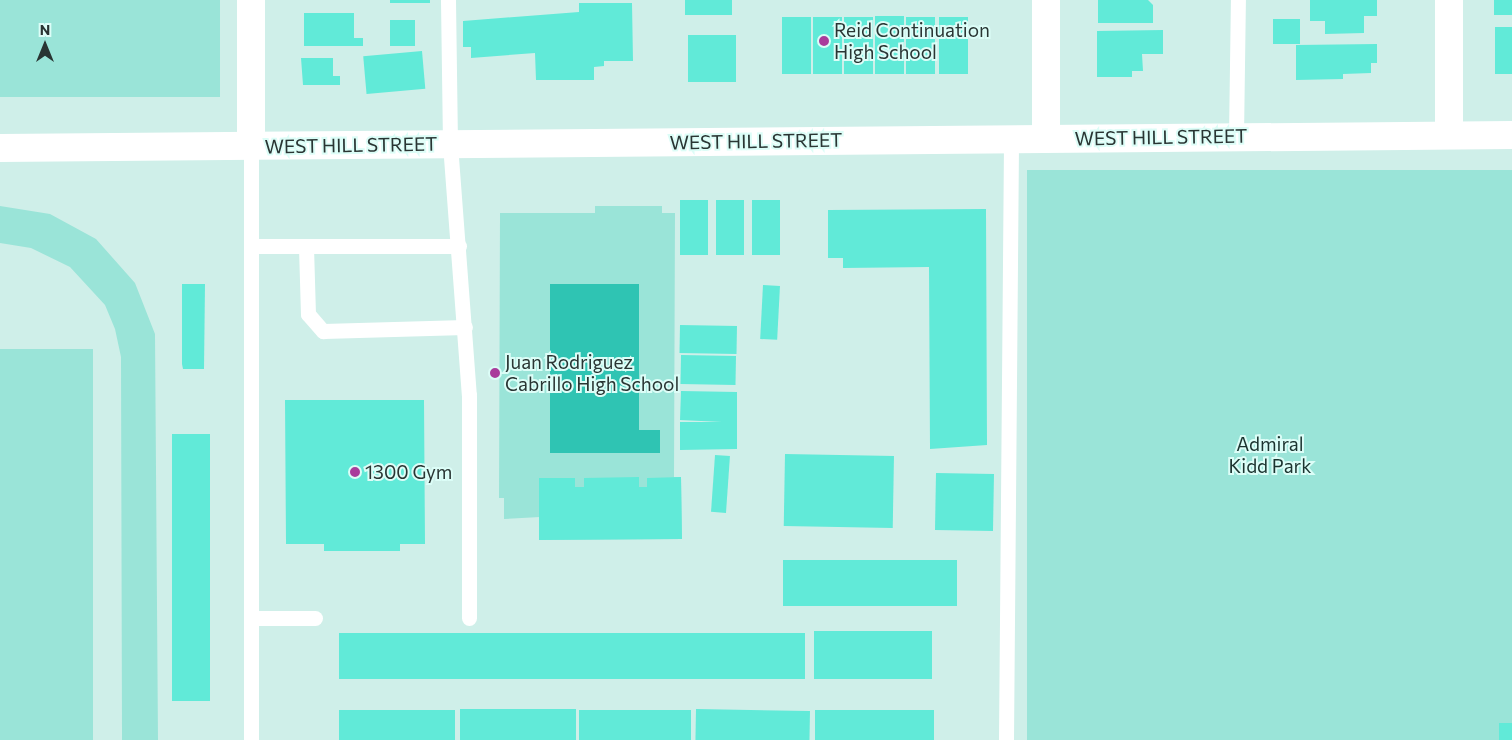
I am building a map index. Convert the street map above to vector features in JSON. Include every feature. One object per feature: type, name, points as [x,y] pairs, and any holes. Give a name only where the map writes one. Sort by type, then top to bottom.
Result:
[{"type":"street","points":[[251,0],[251,146]]},
{"type":"street","points":[[1046,0],[1046,138]]},
{"type":"street","points":[[1449,0],[1449,135]]},
{"type":"street","name":"WEST HILL STREET","points":[[0,148],[1512,134]]},
{"type":"lane","points":[[448,0],[450,144],[465,327],[469,618]]},
{"type":"lane","points":[[1236,137],[1238,0]]},
{"type":"lane","points":[[1006,740],[1011,139]]},
{"type":"lane","points":[[251,146],[251,740]]},
{"type":"lane","points":[[251,246],[459,246]]},
{"type":"lane","points":[[306,247],[308,314],[312,324],[323,331],[465,327]]},
{"type":"lane","points":[[251,618],[315,618]]},
{"type":"green space","points":[[0,0],[220,0],[220,97],[0,97]]},
{"type":"green space","name":"Admiral Kidd Park","points":[[1027,170],[1512,170],[1512,740],[1027,740]]},
{"type":"green space","points":[[0,206],[50,214],[96,239],[135,283],[155,334],[158,740],[122,740],[121,357],[115,329],[105,305],[70,267],[31,248],[0,243]]},
{"type":"green space","points":[[595,206],[662,206],[662,213],[675,213],[674,477],[681,477],[682,539],[539,540],[540,517],[504,519],[504,498],[499,498],[500,213],[595,213]]},
{"type":"green space","points":[[0,349],[93,349],[93,740],[0,740]]},
{"type":"shaded area","points":[[550,284],[639,284],[639,430],[660,430],[660,453],[550,453]]},
{"type":"building","points":[[390,0],[430,0],[430,3],[390,3]]},
{"type":"building","points":[[685,0],[732,0],[732,15],[685,15]]},
{"type":"building","points":[[1098,0],[1148,0],[1153,5],[1153,23],[1098,23]]},
{"type":"building","points":[[1310,0],[1377,0],[1377,16],[1364,16],[1364,33],[1325,34],[1325,21],[1310,21]]},
{"type":"building","points":[[1494,0],[1512,0],[1512,15],[1494,15]]},
{"type":"building","points":[[579,3],[632,3],[633,61],[604,61],[604,66],[594,67],[594,80],[536,80],[535,53],[471,58],[471,47],[463,47],[463,21],[579,12]]},
{"type":"building","points":[[304,13],[354,13],[354,38],[363,38],[363,46],[304,46]]},
{"type":"building","points":[[875,16],[904,16],[904,74],[875,74]]},
{"type":"building","points":[[782,17],[811,17],[811,74],[782,74]]},
{"type":"building","points":[[813,17],[842,17],[842,74],[813,74]]},
{"type":"building","points":[[844,17],[873,17],[873,74],[844,74]]},
{"type":"building","points":[[906,17],[935,17],[935,74],[906,74]]},
{"type":"building","points":[[939,17],[968,17],[968,74],[939,74]]},
{"type":"building","points":[[1273,19],[1300,19],[1300,44],[1273,44]]},
{"type":"building","points":[[390,20],[415,20],[415,46],[390,46]]},
{"type":"building","points":[[1495,27],[1512,27],[1512,74],[1495,74]]},
{"type":"building","points":[[1163,30],[1163,54],[1142,54],[1143,71],[1132,71],[1132,77],[1097,77],[1097,31]]},
{"type":"building","points":[[688,35],[736,35],[736,82],[688,82]]},
{"type":"building","points":[[1377,44],[1377,63],[1371,63],[1371,73],[1343,74],[1343,79],[1296,80],[1296,45]]},
{"type":"building","points":[[422,51],[425,89],[367,94],[363,56]]},
{"type":"building","points":[[301,58],[333,58],[333,76],[340,76],[340,85],[303,85]]},
{"type":"building","points":[[680,200],[708,200],[708,255],[680,255]]},
{"type":"building","points":[[716,200],[744,200],[744,255],[716,255]]},
{"type":"building","points":[[752,200],[780,200],[780,255],[752,255]]},
{"type":"building","points":[[986,209],[987,445],[930,449],[929,267],[843,268],[843,258],[828,258],[828,210]]},
{"type":"building","points":[[182,284],[205,284],[204,369],[183,369]]},
{"type":"building","points":[[763,285],[780,286],[777,340],[760,339]]},
{"type":"building","points":[[680,325],[737,326],[737,354],[680,353]]},
{"type":"building","points":[[681,355],[736,356],[735,385],[680,384]]},
{"type":"building","points":[[681,391],[737,392],[737,449],[680,450],[680,422],[722,422],[680,420]]},
{"type":"building","name":"1300 Gym","points":[[285,400],[424,400],[425,544],[400,544],[400,551],[324,551],[324,544],[286,544]]},
{"type":"building","points":[[172,434],[210,434],[210,701],[172,701]]},
{"type":"building","points":[[785,454],[894,456],[893,528],[784,526]]},
{"type":"building","points":[[715,455],[730,456],[726,513],[711,512]]},
{"type":"building","points":[[936,473],[994,474],[993,531],[935,530]]},
{"type":"building","points":[[639,477],[639,487],[647,487],[647,478],[681,477],[682,539],[539,540],[539,478],[575,478],[575,487],[584,487],[584,478]]},
{"type":"building","points":[[783,560],[957,560],[957,606],[783,606]]},
{"type":"building","points":[[814,631],[932,631],[932,679],[814,679]]},
{"type":"building","points":[[339,633],[805,633],[805,679],[339,679]]},
{"type":"building","points":[[460,709],[576,709],[576,740],[460,740]]},
{"type":"building","points":[[696,709],[810,711],[809,740],[695,740]]},
{"type":"building","points":[[339,710],[455,710],[455,740],[339,740]]},
{"type":"building","points":[[579,710],[691,710],[691,740],[579,740]]},
{"type":"building","points":[[815,710],[934,710],[934,740],[815,740]]},
{"type":"building","points":[[1499,723],[1512,723],[1512,740],[1499,740]]},
{"type":"place","name":"Reid Continuation High School","points":[[824,41]]},
{"type":"place","name":"Juan Rodriguez Cabrillo High School","points":[[495,373]]},
{"type":"place","name":"1300 Gym","points":[[355,472]]}]
